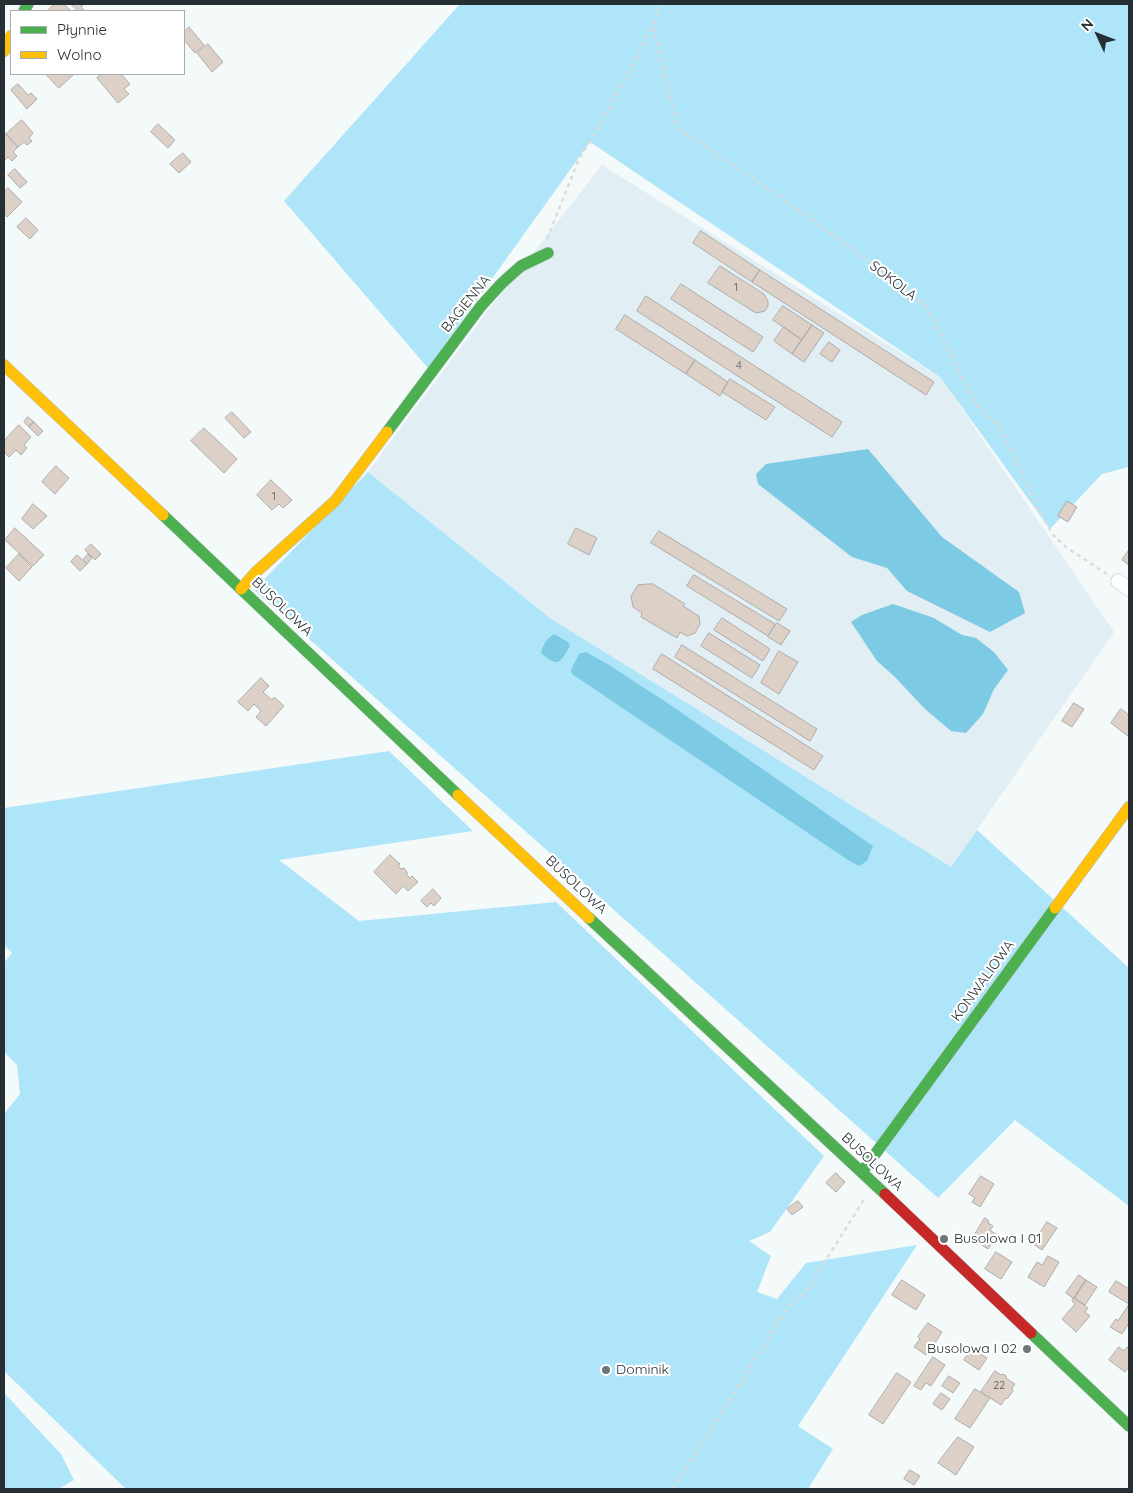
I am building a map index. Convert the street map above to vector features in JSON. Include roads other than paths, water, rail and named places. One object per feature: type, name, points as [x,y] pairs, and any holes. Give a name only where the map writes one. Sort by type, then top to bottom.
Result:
[{"type":"street","points":[[4,51],[10,38]]},
{"type":"street","name":"BAGIENNA","points":[[241,589],[256,572],[335,500],[481,306],[502,283],[521,266],[548,253]]},
{"type":"street","name":"BUSOLOWA","points":[[4,365],[385,727],[862,1172],[1129,1426]]},
{"type":"street","name":"KONWALIOWA","points":[[862,1172],[1129,807]]},
{"type":"place","name":"Busolowa I 01","points":[[944,1239]]},
{"type":"place","name":"Busolowa I 02","points":[[1027,1349]]},
{"type":"place","name":"Dominik","points":[[606,1370]]}]
